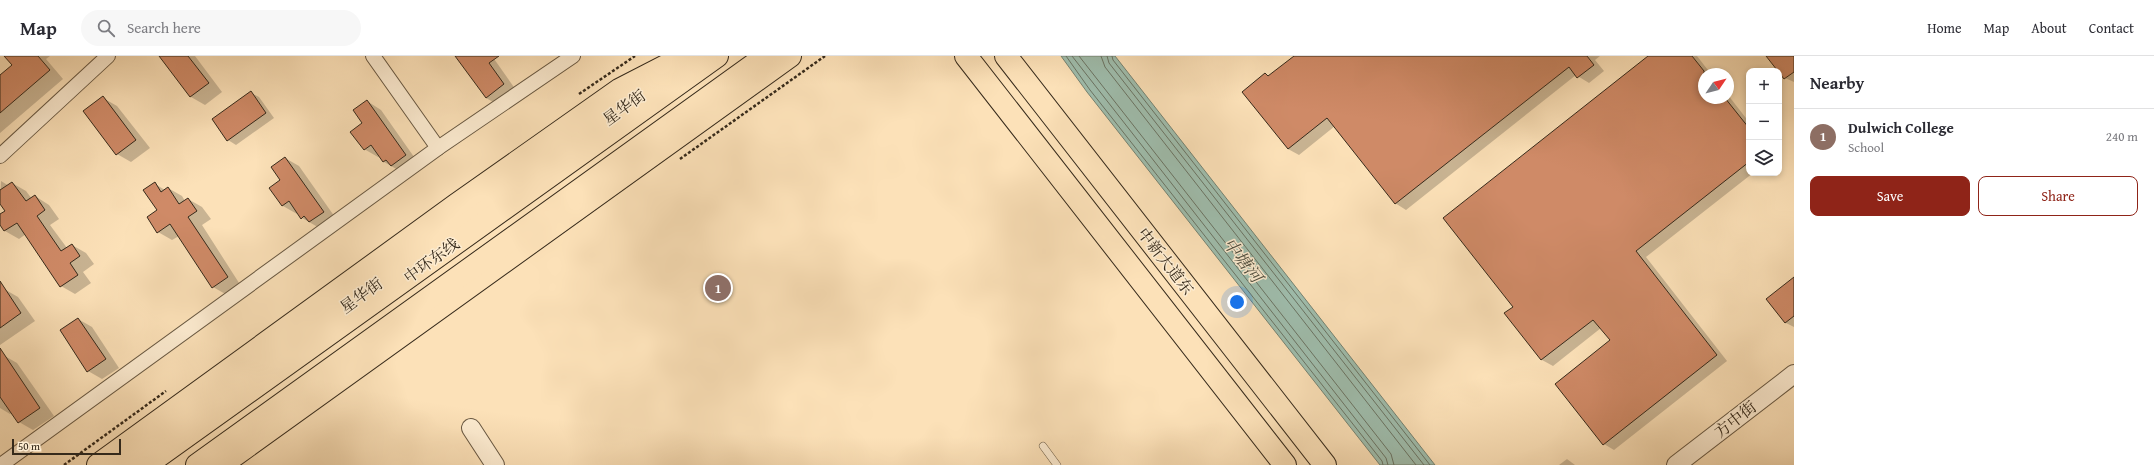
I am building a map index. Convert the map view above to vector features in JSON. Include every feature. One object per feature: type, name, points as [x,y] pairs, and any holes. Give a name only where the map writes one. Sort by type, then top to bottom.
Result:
[{"type":"main road","points":[[98,465],[456,205],[619,90],[685,56]]},
{"type":"main road","name":"星华街","points":[[123,465],[696,56]]},
{"type":"main road","name":"中环东线","points":[[146,465],[717,56]]},
{"type":"main road","name":"中环东线","points":[[197,465],[766,56]]},
{"type":"main road","points":[[221,465],[790,56]]},
{"type":"main road","name":"中新大道东","points":[[966,56],[1285,465]]},
{"type":"main road","name":"中新大道东","points":[[1006,56],[1325,465]]},
{"type":"street","points":[[0,156],[31,125],[108,56]]},
{"type":"street","points":[[373,56],[438,148]]},
{"type":"street","points":[[1,465],[438,148],[573,56]]},
{"type":"street","name":"方中街","points":[[1676,465],[1794,374]]},
{"type":"street","points":[[471,428],[495,465]]},
{"type":"lane","points":[[1043,446],[1057,465]]},
{"type":"water","name":"中塘河","points":[[1061,56],[1115,56],[1435,465],[1380,465],[1087,92]]},
{"type":"building","points":[[4,56],[38,56],[50,70],[0,113],[0,75],[12,65]]},
{"type":"building","points":[[159,56],[188,56],[209,83],[190,97]]},
{"type":"building","points":[[455,56],[499,56],[489,63],[504,84],[486,98]]},
{"type":"building","points":[[1294,56],[1587,56],[1594,65],[1577,78],[1569,67],[1395,204],[1327,118],[1288,149],[1242,92],[1265,73],[1268,76]]},
{"type":"building","points":[[1648,56],[1692,56],[1702,68],[1698,68],[1698,104],[1730,104],[1746,124],[1746,164],[1636,251],[1717,355],[1603,445],[1555,384],[1610,340],[1593,320],[1541,360],[1504,313],[1513,307],[1443,218]]},
{"type":"building","points":[[1766,56],[1794,56],[1794,72],[1784,79],[1782,76],[1782,68],[1775,68]]},
{"type":"building","points":[[251,91],[266,113],[227,141],[212,119]]},
{"type":"building","points":[[103,96],[136,140],[116,155],[83,111]]},
{"type":"building","points":[[367,100],[406,155],[391,166],[386,160],[383,162],[371,145],[364,150],[350,132],[362,123],[353,110]]},
{"type":"building","points":[[285,157],[324,212],[309,222],[304,216],[301,219],[289,201],[282,206],[269,188],[280,180],[271,167]]},
{"type":"building","points":[[12,182],[26,201],[35,195],[45,210],[37,216],[61,251],[72,244],[80,256],[70,263],[78,275],[60,287],[17,223],[4,231],[0,225],[0,214],[5,211],[0,204],[0,190]]},
{"type":"building","points":[[155,182],[161,192],[168,187],[179,204],[188,198],[197,211],[188,217],[228,277],[212,288],[170,224],[157,233],[147,217],[157,210],[143,190]]},
{"type":"building","points":[[1794,277],[1794,316],[1785,323],[1766,299]]},
{"type":"building","points":[[0,281],[21,313],[0,328]]},
{"type":"building","points":[[78,318],[106,359],[87,372],[60,330]]},
{"type":"building","points":[[0,348],[40,408],[18,423],[0,397]]},
{"type":"place","name":"Dulwich College","points":[[718,288]]}]
